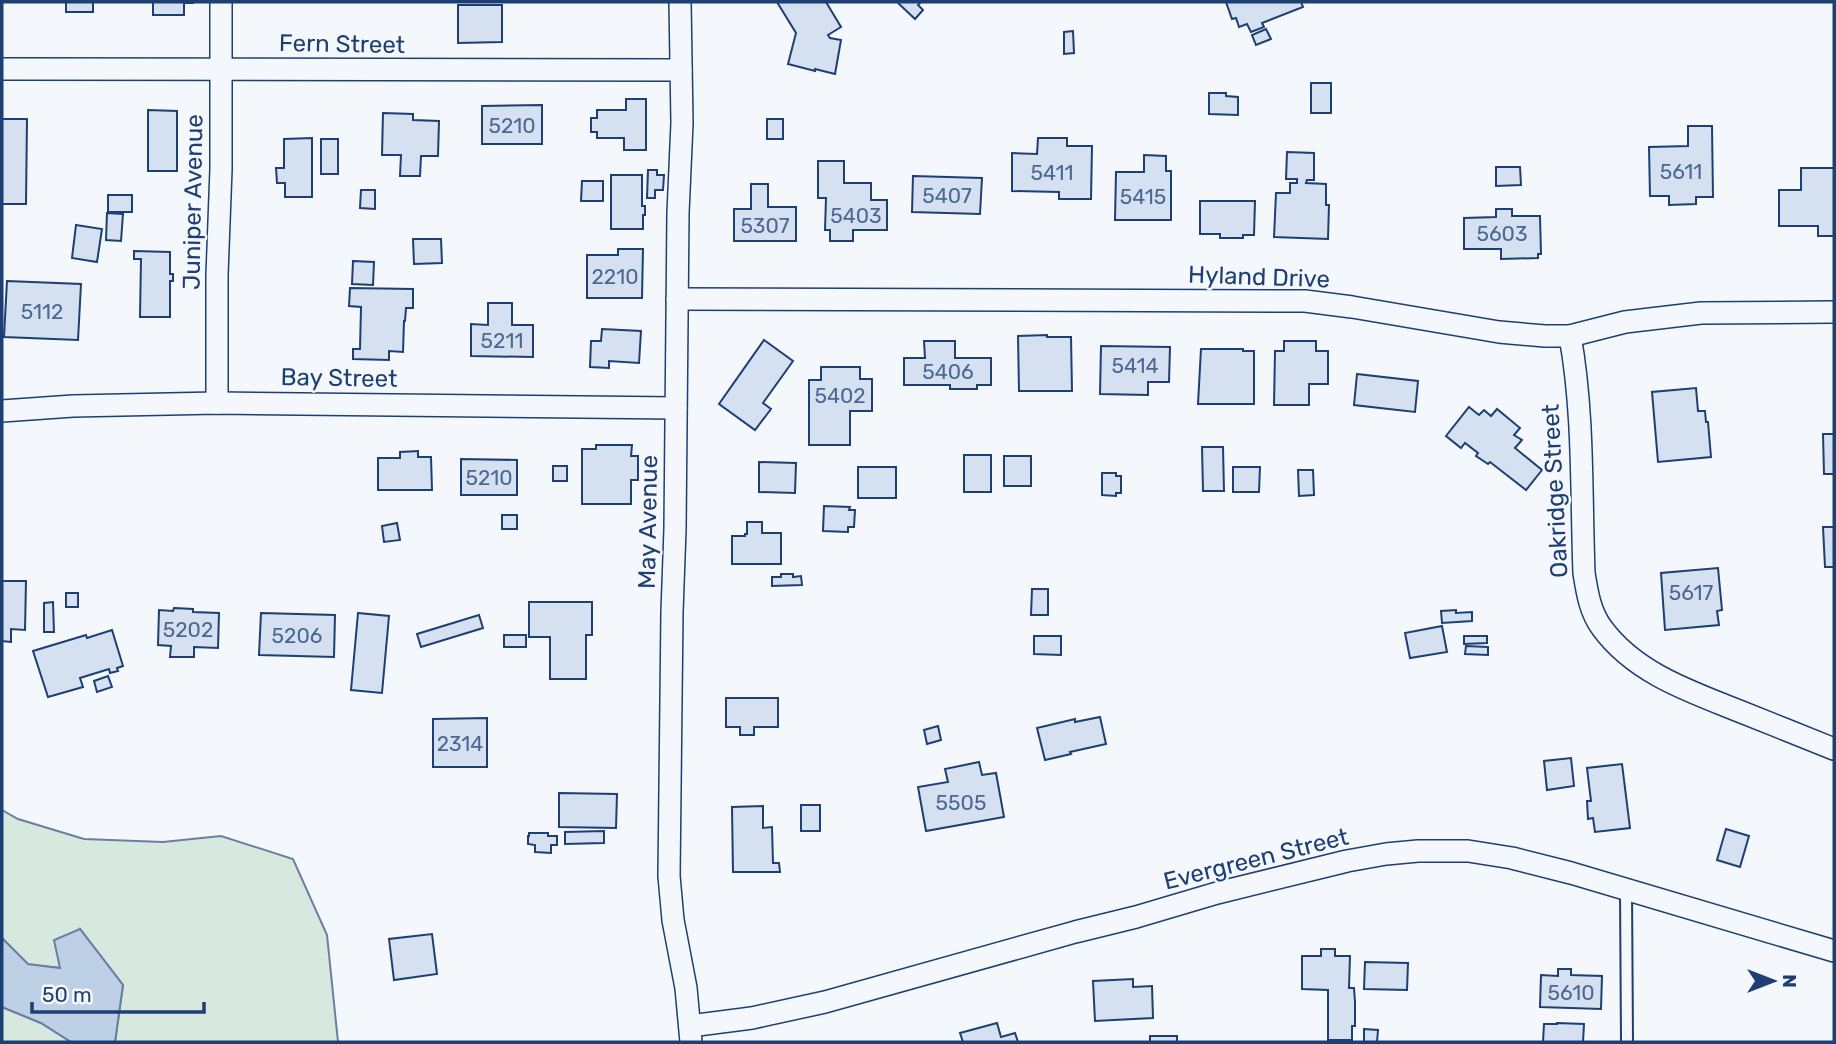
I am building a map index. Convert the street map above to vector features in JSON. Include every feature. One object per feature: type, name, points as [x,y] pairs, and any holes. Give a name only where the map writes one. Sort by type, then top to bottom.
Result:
[{"type":"street","name":"Juniper Avenue","points":[[217,403],[221,2]]},
{"type":"street","name":"May Avenue","points":[[680,2],[676,529],[672,612],[669,876],[673,920],[686,988],[691,1034]]},
{"type":"street","name":"Fern Street","points":[[2,69],[681,71]]},
{"type":"street","name":"Hyland Drive","points":[[677,299],[1305,301],[1499,332],[1545,336],[1570,336],[1625,322],[1701,313],[1834,312]]},
{"type":"street","name":"Oakridge Street","points":[[1570,336],[1580,426],[1584,573],[1587,595],[1601,627],[1620,650],[1643,667],[1679,687],[1834,749]]},
{"type":"street","name":"Bay Street","points":[[2,411],[74,406],[217,403],[676,408]]},
{"type":"street","name":"Evergreen Street","points":[[691,1034],[825,1002],[1217,893],[1347,861],[1419,851],[1468,851],[1512,858],[1834,951]]},
{"type":"lane","points":[[1626,889],[1627,1042]]},
{"type":"shaded area","points":[[2,810],[18,819],[84,839],[163,842],[221,836],[293,859],[327,935],[338,1042],[115,1042],[123,985],[80,929],[61,968],[28,965],[2,938]]},
{"type":"shaded area","points":[[2,1007],[41,1023],[71,1042],[2,1042]]},
{"type":"water","points":[[80,929],[123,985],[115,1042],[71,1042],[41,1023],[2,1007],[2,938],[28,964],[60,968],[54,940]]},
{"type":"building","points":[[66,2],[93,2],[93,12],[66,12]]},
{"type":"building","points":[[153,2],[193,3],[184,3],[184,15],[153,15]]},
{"type":"building","points":[[777,2],[826,2],[841,27],[828,35],[841,40],[835,74],[788,64],[796,33]]},
{"type":"building","points":[[897,2],[921,2],[918,5],[923,10],[915,19]]},
{"type":"building","points":[[1226,2],[1301,2],[1303,7],[1262,23],[1264,27],[1251,32],[1247,24],[1239,27],[1236,18],[1232,19]]},
{"type":"building","points":[[458,5],[502,5],[502,42],[458,43]]},
{"type":"building","points":[[1266,29],[1271,39],[1256,45],[1252,35]]},
{"type":"building","points":[[1073,31],[1074,53],[1064,54],[1064,32]]},
{"type":"building","points":[[1311,83],[1331,83],[1331,113],[1311,113]]},
{"type":"building","points":[[1209,93],[1226,93],[1226,96],[1238,97],[1238,115],[1209,114]]},
{"type":"building","points":[[626,99],[646,99],[646,150],[624,150],[624,138],[597,138],[597,132],[591,132],[591,118],[597,118],[597,110],[626,110]]},
{"type":"building","points":[[542,105],[542,144],[482,144],[482,106]]},
{"type":"building","points":[[148,110],[177,111],[177,171],[148,171]]},
{"type":"building","points":[[383,113],[413,114],[413,120],[439,121],[438,156],[421,156],[420,176],[400,176],[401,155],[382,155]]},
{"type":"building","points":[[2,119],[27,119],[26,204],[2,204]]},
{"type":"building","points":[[767,119],[783,119],[783,139],[767,139]]},
{"type":"building","points":[[1688,126],[1712,126],[1713,197],[1696,197],[1696,204],[1669,205],[1669,196],[1650,196],[1649,147],[1688,146]]},
{"type":"building","points":[[312,138],[312,197],[285,197],[285,183],[277,183],[276,168],[284,168],[284,139]]},
{"type":"building","points":[[1038,138],[1067,138],[1067,146],[1092,146],[1091,199],[1059,199],[1059,192],[1012,191],[1012,153],[1037,154]]},
{"type":"building","points":[[321,139],[338,139],[338,174],[321,174]]},
{"type":"building","points":[[1287,152],[1314,153],[1314,180],[1307,180],[1306,183],[1326,184],[1326,205],[1329,205],[1328,239],[1274,237],[1276,193],[1290,193],[1290,183],[1297,183],[1297,179],[1286,179]]},
{"type":"building","points":[[1144,155],[1166,156],[1166,171],[1171,171],[1171,220],[1115,220],[1116,172],[1144,172]]},
{"type":"building","points":[[818,161],[844,161],[844,183],[871,183],[871,200],[887,200],[887,230],[853,230],[853,241],[830,241],[830,230],[825,230],[826,198],[818,198]]},
{"type":"building","points":[[1496,167],[1520,167],[1521,185],[1496,186]]},
{"type":"building","points":[[1801,168],[1834,168],[1834,236],[1818,236],[1818,226],[1779,226],[1779,190],[1801,190]]},
{"type":"building","points":[[648,170],[657,170],[657,175],[664,175],[663,190],[655,190],[655,198],[647,198]]},
{"type":"building","points":[[611,175],[642,175],[642,206],[645,206],[643,229],[611,229]]},
{"type":"building","points":[[913,176],[982,178],[980,214],[912,212]]},
{"type":"building","points":[[582,181],[603,181],[603,201],[581,201]]},
{"type":"building","points":[[751,184],[768,184],[768,207],[796,207],[796,241],[734,241],[734,209],[751,209]]},
{"type":"building","points":[[361,190],[375,190],[375,209],[360,208]]},
{"type":"building","points":[[108,195],[132,195],[132,212],[108,212]]},
{"type":"building","points":[[1200,201],[1255,201],[1254,235],[1220,238],[1220,234],[1200,234]]},
{"type":"building","points":[[1496,209],[1512,209],[1512,216],[1540,216],[1541,254],[1538,254],[1538,258],[1501,259],[1501,249],[1464,249],[1464,218],[1496,217]]},
{"type":"building","points":[[107,213],[123,214],[121,241],[106,240]]},
{"type":"building","points":[[76,225],[102,229],[97,262],[72,258]]},
{"type":"building","points":[[413,239],[441,239],[442,263],[414,264]]},
{"type":"building","points":[[618,249],[643,249],[642,298],[587,298],[587,255],[618,255]]},
{"type":"building","points":[[134,251],[170,252],[170,274],[173,274],[173,281],[170,281],[170,317],[140,317],[141,259],[134,259]]},
{"type":"building","points":[[353,261],[374,262],[373,285],[352,284]]},
{"type":"building","points":[[7,281],[81,284],[78,340],[4,337]]},
{"type":"building","points":[[350,288],[413,289],[413,308],[406,308],[403,352],[389,351],[389,360],[353,359],[353,349],[360,349],[361,307],[349,306]]},
{"type":"building","points":[[488,303],[512,303],[512,325],[533,325],[533,357],[471,356],[471,324],[488,325]]},
{"type":"building","points":[[602,329],[641,331],[639,363],[609,361],[609,368],[590,367],[591,341],[601,341]]},
{"type":"building","points":[[1018,336],[1071,337],[1072,391],[1019,391]]},
{"type":"building","points":[[764,340],[793,361],[763,403],[771,409],[755,430],[719,404]]},
{"type":"building","points":[[924,341],[955,341],[955,358],[991,358],[991,385],[977,385],[977,389],[950,389],[950,385],[904,385],[904,358],[925,358]]},
{"type":"building","points":[[1284,341],[1316,341],[1316,351],[1328,351],[1328,384],[1309,384],[1309,405],[1274,405],[1275,351],[1284,351]]},
{"type":"building","points":[[1101,346],[1170,347],[1169,382],[1148,382],[1148,395],[1100,394]]},
{"type":"building","points":[[1201,349],[1254,351],[1254,404],[1198,404]]},
{"type":"building","points":[[821,367],[860,367],[860,379],[872,379],[872,411],[850,411],[850,445],[809,445],[809,380],[821,380]]},
{"type":"building","points":[[1357,374],[1418,381],[1415,412],[1354,405]]},
{"type":"building","points":[[1696,388],[1698,411],[1705,411],[1708,422],[1711,457],[1658,462],[1652,392]]},
{"type":"building","points":[[1469,407],[1479,415],[1484,410],[1491,416],[1497,409],[1520,428],[1514,435],[1522,440],[1515,448],[1542,470],[1526,490],[1490,462],[1488,464],[1476,456],[1478,453],[1465,443],[1461,448],[1446,436]]},
{"type":"building","points":[[1823,434],[1834,434],[1834,474],[1824,474]]},
{"type":"building","points":[[596,445],[632,445],[631,456],[638,456],[638,480],[631,480],[631,504],[582,504],[582,449],[596,449]]},
{"type":"building","points":[[1202,447],[1223,447],[1224,491],[1203,491]]},
{"type":"building","points":[[418,451],[418,457],[431,457],[432,490],[378,490],[378,458],[400,458],[400,452]]},
{"type":"building","points":[[964,455],[991,455],[991,492],[964,492]]},
{"type":"building","points":[[1004,456],[1031,456],[1031,486],[1004,486]]},
{"type":"building","points":[[461,459],[517,460],[517,495],[461,495]]},
{"type":"building","points":[[759,462],[796,463],[795,493],[759,492]]},
{"type":"building","points":[[553,466],[567,466],[567,481],[553,481]]},
{"type":"building","points":[[858,467],[896,467],[896,498],[858,498]]},
{"type":"building","points":[[1233,467],[1260,467],[1259,492],[1233,492]]},
{"type":"building","points":[[1298,470],[1313,470],[1314,495],[1299,496]]},
{"type":"building","points":[[1102,473],[1116,473],[1116,476],[1121,476],[1121,493],[1116,493],[1116,496],[1102,495]]},
{"type":"building","points":[[824,506],[850,507],[849,510],[855,510],[854,527],[848,527],[848,532],[823,531]]},
{"type":"building","points":[[502,515],[517,515],[517,529],[502,529]]},
{"type":"building","points":[[747,522],[762,522],[762,533],[781,533],[781,564],[732,564],[732,536],[745,536]]},
{"type":"building","points":[[397,523],[400,540],[384,542],[382,526]]},
{"type":"building","points":[[1823,527],[1834,527],[1834,567],[1825,567]]},
{"type":"building","points":[[1718,568],[1722,610],[1717,611],[1719,625],[1665,630],[1661,573]]},
{"type":"building","points":[[781,574],[801,576],[802,585],[772,586],[772,577],[781,577]]},
{"type":"building","points":[[2,581],[26,581],[25,630],[11,629],[11,642],[2,641]]},
{"type":"building","points":[[1032,589],[1048,589],[1048,615],[1031,615]]},
{"type":"building","points":[[66,593],[78,593],[78,607],[66,607]]},
{"type":"building","points":[[53,602],[54,632],[44,632],[44,603]]},
{"type":"building","points":[[529,602],[592,602],[592,635],[586,635],[586,679],[550,679],[550,637],[529,637]]},
{"type":"building","points":[[174,608],[219,613],[218,648],[194,647],[194,657],[170,657],[171,646],[158,645],[159,610],[173,611]]},
{"type":"building","points":[[1456,610],[1456,613],[1472,612],[1472,621],[1442,623],[1441,611]]},
{"type":"building","points":[[261,613],[335,615],[334,657],[259,655]]},
{"type":"building","points":[[358,613],[389,616],[382,693],[351,690]]},
{"type":"building","points":[[479,615],[483,628],[421,647],[417,634]]},
{"type":"building","points":[[1442,626],[1447,652],[1410,658],[1405,633]]},
{"type":"building","points":[[112,630],[123,666],[117,668],[118,671],[110,673],[109,669],[80,678],[83,687],[48,697],[33,651]]},
{"type":"building","points":[[504,635],[526,635],[526,647],[504,647]]},
{"type":"building","points":[[1034,636],[1061,636],[1061,655],[1034,654]]},
{"type":"building","points":[[1464,636],[1487,636],[1487,643],[1464,644]]},
{"type":"building","points":[[1466,646],[1488,647],[1488,655],[1465,654]]},
{"type":"building","points":[[108,676],[112,687],[97,692],[94,681]]},
{"type":"building","points":[[726,698],[778,698],[778,727],[754,727],[754,735],[740,735],[740,727],[726,727]]},
{"type":"building","points":[[1100,717],[1106,744],[1045,760],[1037,728],[1075,719],[1075,722]]},
{"type":"building","points":[[487,718],[487,767],[433,767],[433,719]]},
{"type":"building","points":[[938,726],[941,740],[927,744],[924,730]]},
{"type":"building","points":[[1571,758],[1574,786],[1547,790],[1544,761]]},
{"type":"building","points":[[979,762],[982,775],[996,773],[1004,817],[926,831],[918,787],[948,782],[945,769]]},
{"type":"building","points":[[1622,764],[1630,828],[1595,832],[1593,818],[1588,819],[1587,801],[1591,801],[1587,768]]},
{"type":"building","points":[[559,793],[617,794],[616,828],[559,827]]},
{"type":"building","points":[[801,805],[820,805],[820,831],[801,831]]},
{"type":"building","points":[[763,806],[763,828],[772,827],[773,863],[779,863],[780,872],[733,872],[732,807]]},
{"type":"building","points":[[1726,829],[1749,836],[1740,867],[1717,860]]},
{"type":"building","points":[[604,831],[604,843],[565,844],[565,832]]},
{"type":"building","points":[[529,833],[557,836],[557,845],[551,845],[551,853],[535,852],[535,845],[528,844]]},
{"type":"building","points":[[432,934],[437,974],[394,980],[389,939]]},
{"type":"building","points":[[1321,949],[1335,949],[1335,956],[1350,956],[1349,988],[1354,988],[1355,1002],[1352,1040],[1328,1040],[1328,990],[1302,989],[1302,956],[1321,956]]},
{"type":"building","points":[[1365,962],[1408,963],[1407,990],[1364,989]]},
{"type":"building","points":[[1558,969],[1571,969],[1571,975],[1602,976],[1601,1009],[1540,1007],[1541,975],[1558,976]]},
{"type":"building","points":[[1133,979],[1133,987],[1152,986],[1153,1018],[1095,1021],[1093,981]]},
{"type":"building","points":[[997,1023],[1001,1037],[1015,1033],[1018,1042],[963,1042],[960,1033]]},
{"type":"building","points":[[1544,1024],[1584,1024],[1583,1042],[1543,1042]]},
{"type":"building","points":[[1364,1029],[1378,1030],[1377,1042],[1364,1042]]},
{"type":"building","points":[[1150,1036],[1177,1036],[1177,1042],[1150,1042]]}]
